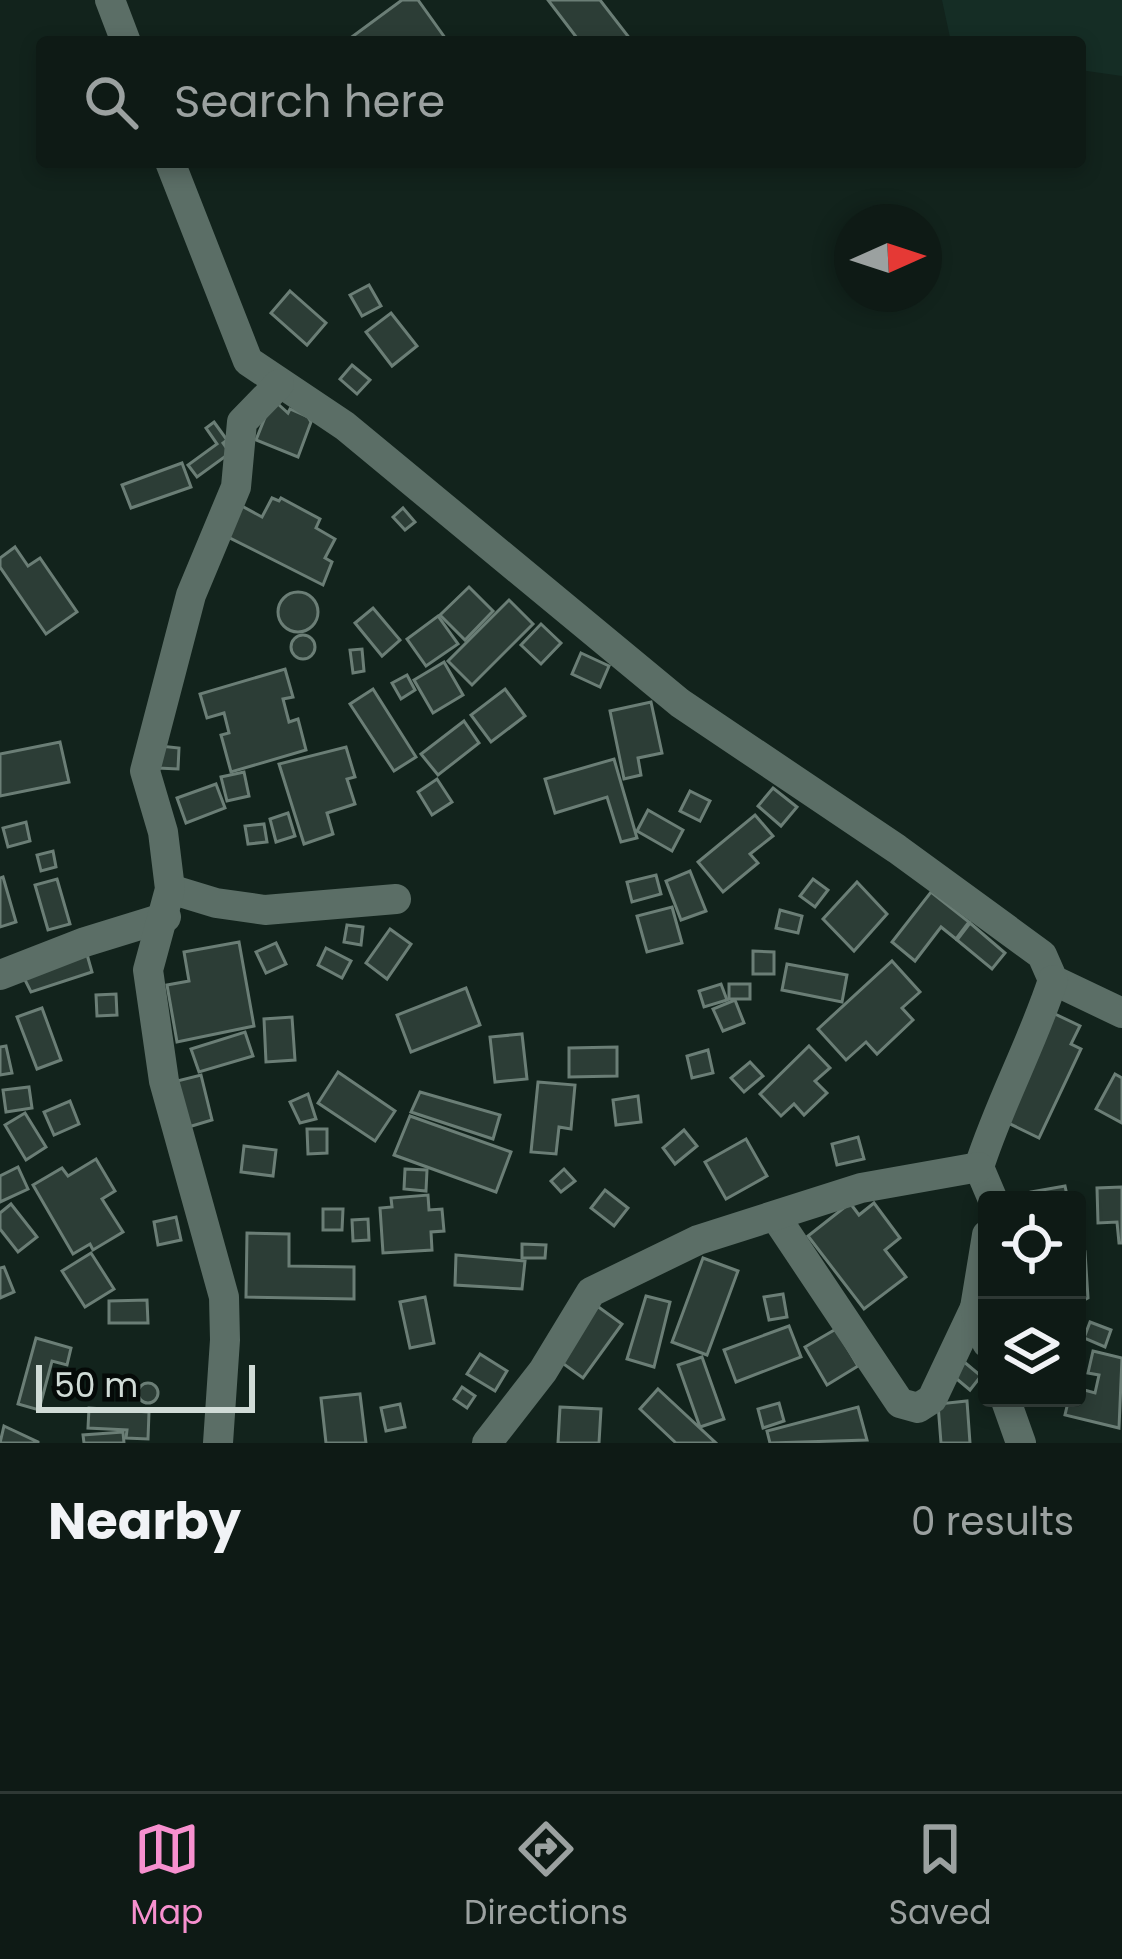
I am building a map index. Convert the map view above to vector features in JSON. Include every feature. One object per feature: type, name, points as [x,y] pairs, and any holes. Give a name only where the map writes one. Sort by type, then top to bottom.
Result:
[{"type":"street","points":[[110,0],[124,36]]},
{"type":"street","points":[[172,168],[248,362],[345,426],[680,703],[897,849],[1042,955],[1053,980],[1122,1013]]},
{"type":"street","points":[[218,1443],[224,1297],[164,1081],[148,970],[168,903],[163,832],[145,771],[191,595],[236,487],[242,422],[280,383]]},
{"type":"street","points":[[0,974],[168,903],[265,910],[396,899]]},
{"type":"street","points":[[989,1191],[979,1167],[995,1116],[1033,1040],[1053,980]]},
{"type":"street","points":[[488,1443],[542,1371],[590,1292],[698,1240],[861,1188],[979,1167]]},
{"type":"street","points":[[775,1216],[900,1403],[918,1408],[932,1399],[975,1308],[978,1290]]},
{"type":"street","points":[[975,1308],[978,1317]]},
{"type":"street","points":[[1008,1407],[1021,1443]]},
{"type":"shaded area","points":[[942,0],[1122,0],[1122,76],[1086,71],[1086,36],[950,36]]},
{"type":"building","points":[[402,0],[418,0],[444,36],[353,36]]},
{"type":"building","points":[[548,0],[600,0],[628,36],[575,36]]},
{"type":"building","points":[[369,285],[381,306],[362,316],[350,295]]},
{"type":"building","points":[[290,291],[326,323],[307,345],[271,313]]},
{"type":"building","points":[[391,313],[417,346],[392,366],[366,332]]},
{"type":"building","points":[[352,365],[370,380],[357,394],[340,379]]},
{"type":"building","points":[[278,404],[311,422],[298,457],[256,440],[270,405]]},
{"type":"building","points":[[214,422],[230,453],[197,477],[188,465],[217,444],[206,428]]},
{"type":"building","points":[[182,463],[191,487],[131,508],[122,485]]},
{"type":"building","points":[[272,498],[281,498],[320,519],[316,528],[335,539],[325,558],[332,562],[323,585],[224,535],[240,505],[262,517]]},
{"type":"building","points":[[403,508],[415,522],[405,530],[393,517]]},
{"type":"building","points":[[15,547],[28,566],[40,558],[77,612],[46,634],[0,567],[0,558]]},
{"type":"building","points":[[469,587],[493,611],[465,640],[440,615]]},
{"type":"building","points":[[298,592],[312,598],[318,612],[312,626],[298,632],[284,626],[278,612],[284,598]]},
{"type":"building","points":[[509,600],[533,624],[472,685],[448,661]]},
{"type":"building","points":[[373,608],[400,640],[382,656],[355,623]]},
{"type":"building","points":[[438,616],[458,644],[426,666],[407,639]]},
{"type":"building","points":[[541,624],[561,643],[541,664],[521,645]]},
{"type":"building","points":[[303,635],[315,647],[303,659],[291,647]]},
{"type":"building","points":[[362,649],[364,671],[353,673],[350,650]]},
{"type":"building","points":[[581,653],[609,666],[600,687],[572,674]]},
{"type":"building","points":[[444,662],[463,695],[433,713],[414,680]]},
{"type":"building","points":[[285,669],[293,697],[283,699],[289,722],[298,719],[306,750],[231,772],[221,735],[229,733],[224,713],[207,718],[200,694]]},
{"type":"building","points":[[407,675],[415,690],[401,699],[392,683]]},
{"type":"building","points":[[373,689],[416,757],[394,771],[350,704]]},
{"type":"building","points":[[505,689],[525,716],[491,742],[471,715]]},
{"type":"building","points":[[651,702],[662,753],[638,758],[641,775],[624,779],[610,711]]},
{"type":"building","points":[[464,721],[479,743],[438,775],[421,754]]},
{"type":"building","points":[[60,742],[69,782],[0,796],[0,754]]},
{"type":"building","points":[[160,746],[179,748],[178,769],[158,768]]},
{"type":"building","points":[[346,747],[355,777],[347,779],[355,804],[327,813],[333,834],[304,844],[279,764]]},
{"type":"building","points":[[614,759],[637,838],[621,842],[607,797],[555,813],[545,779]]},
{"type":"building","points":[[244,772],[249,796],[227,801],[221,777]]},
{"type":"building","points":[[437,779],[452,802],[432,815],[418,792]]},
{"type":"building","points":[[216,784],[225,808],[186,823],[177,798]]},
{"type":"building","points":[[773,788],[797,807],[781,826],[758,806]]},
{"type":"building","points":[[690,791],[710,801],[700,821],[680,811]]},
{"type":"building","points":[[648,810],[683,830],[672,851],[637,831]]},
{"type":"building","points":[[288,813],[295,836],[276,842],[270,819]]},
{"type":"building","points":[[755,815],[773,836],[750,854],[758,863],[723,892],[698,862]]},
{"type":"building","points":[[26,822],[30,841],[8,847],[3,828]]},
{"type":"building","points":[[264,824],[267,842],[248,844],[245,826]]},
{"type":"building","points":[[53,851],[56,867],[41,871],[37,855]]},
{"type":"building","points":[[690,871],[706,911],[681,920],[666,881]]},
{"type":"building","points":[[656,875],[661,894],[632,902],[627,882]]},
{"type":"building","points":[[0,878],[16,922],[0,927]]},
{"type":"building","points":[[57,879],[70,924],[48,930],[35,885]]},
{"type":"building","points":[[813,879],[828,890],[815,907],[800,896]]},
{"type":"building","points":[[857,882],[887,914],[854,951],[823,919]]},
{"type":"building","points":[[931,892],[969,922],[956,939],[941,927],[915,961],[892,942]]},
{"type":"building","points":[[672,907],[682,943],[647,952],[637,916]]},
{"type":"building","points":[[780,910],[802,916],[798,933],[776,928]]},
{"type":"building","points":[[970,923],[1005,953],[992,969],[957,940]]},
{"type":"building","points":[[347,925],[363,927],[361,945],[344,942]]},
{"type":"building","points":[[390,929],[411,944],[387,979],[366,963]]},
{"type":"building","points":[[239,942],[254,1026],[177,1042],[167,985],[189,981],[184,952]]},
{"type":"building","points":[[276,943],[286,964],[266,973],[256,952]]},
{"type":"building","points":[[326,948],[351,961],[342,978],[318,965]]},
{"type":"building","points":[[86,951],[92,972],[31,992],[21,972]]},
{"type":"building","points":[[753,951],[774,952],[774,974],[753,974]]},
{"type":"building","points":[[892,961],[920,992],[902,1008],[913,1020],[877,1054],[866,1042],[846,1060],[818,1029]]},
{"type":"building","points":[[787,964],[847,975],[842,1002],[782,990]]},
{"type":"building","points":[[721,984],[727,1000],[704,1007],[699,991]]},
{"type":"building","points":[[729,984],[750,984],[750,999],[729,999]]},
{"type":"building","points":[[466,988],[480,1025],[411,1052],[397,1015]]},
{"type":"building","points":[[116,994],[117,1015],[97,1016],[96,995]]},
{"type":"building","points":[[735,1000],[744,1023],[723,1031],[713,1009]]},
{"type":"building","points":[[42,1008],[61,1060],[37,1069],[17,1017]]},
{"type":"building","points":[[1053,1013],[1080,1026],[1071,1044],[1081,1049],[1039,1138],[1002,1120]]},
{"type":"building","points":[[292,1017],[295,1060],[266,1062],[264,1019]]},
{"type":"building","points":[[245,1032],[253,1056],[199,1072],[191,1049]]},
{"type":"building","points":[[522,1034],[527,1079],[495,1082],[490,1037]]},
{"type":"building","points":[[6,1046],[12,1073],[0,1075],[0,1047]]},
{"type":"building","points":[[809,1046],[830,1068],[815,1081],[827,1093],[804,1115],[794,1104],[781,1116],[760,1094]]},
{"type":"building","points":[[617,1047],[617,1076],[569,1077],[569,1048]]},
{"type":"building","points":[[708,1050],[713,1073],[692,1078],[687,1056]]},
{"type":"building","points":[[750,1062],[763,1076],[744,1092],[731,1078]]},
{"type":"building","points":[[338,1072],[395,1111],[375,1141],[318,1103]]},
{"type":"building","points":[[1115,1074],[1122,1078],[1122,1123],[1096,1109]]},
{"type":"building","points":[[201,1075],[212,1120],[185,1128],[173,1082]]},
{"type":"building","points":[[538,1082],[575,1085],[571,1129],[559,1127],[556,1154],[531,1152]]},
{"type":"building","points":[[29,1087],[32,1108],[6,1112],[3,1090]]},
{"type":"building","points":[[420,1092],[500,1115],[493,1139],[411,1112]]},
{"type":"building","points":[[308,1094],[316,1119],[300,1123],[290,1102]]},
{"type":"building","points":[[638,1096],[641,1122],[616,1125],[613,1100]]},
{"type":"building","points":[[70,1101],[79,1124],[54,1135],[44,1112]]},
{"type":"building","points":[[25,1113],[46,1147],[26,1160],[5,1125]]},
{"type":"building","points":[[410,1116],[511,1152],[496,1192],[394,1155]]},
{"type":"building","points":[[307,1129],[327,1129],[327,1153],[308,1154]]},
{"type":"building","points":[[684,1130],[697,1146],[675,1164],[663,1148]]},
{"type":"building","points":[[858,1137],[864,1159],[837,1165],[832,1144]]},
{"type":"building","points":[[746,1139],[767,1176],[726,1199],[705,1162]]},
{"type":"building","points":[[244,1146],[276,1150],[273,1176],[241,1172]]},
{"type":"building","points":[[96,1159],[115,1191],[102,1199],[123,1232],[93,1250],[90,1244],[73,1254],[33,1185],[62,1168],[68,1176]]},
{"type":"building","points":[[18,1167],[28,1189],[0,1202],[0,1176]]},
{"type":"building","points":[[405,1169],[427,1170],[426,1191],[404,1189]]},
{"type":"building","points":[[564,1169],[575,1181],[561,1192],[551,1181]]},
{"type":"building","points":[[1122,1187],[1119,1243],[1117,1222],[1098,1223],[1097,1188]]},
{"type":"building","points":[[605,1190],[628,1208],[614,1226],[591,1208]]},
{"type":"building","points":[[428,1195],[429,1210],[442,1209],[444,1231],[431,1232],[432,1250],[383,1253],[380,1208],[392,1207],[391,1198]]},
{"type":"building","points":[[850,1203],[859,1215],[874,1203],[900,1238],[885,1250],[906,1277],[864,1309],[808,1236]]},
{"type":"building","points":[[11,1204],[37,1237],[18,1252],[0,1229],[0,1213]]},
{"type":"building","points":[[323,1209],[343,1209],[342,1230],[323,1230]]},
{"type":"building","points":[[176,1217],[181,1240],[158,1245],[154,1222]]},
{"type":"building","points":[[368,1219],[369,1240],[353,1241],[352,1220]]},
{"type":"building","points":[[247,1233],[289,1234],[289,1266],[354,1267],[354,1299],[246,1297]]},
{"type":"building","points":[[522,1244],[546,1245],[545,1258],[522,1258]]},
{"type":"building","points":[[91,1253],[114,1289],[85,1307],[62,1271]]},
{"type":"building","points":[[456,1255],[525,1261],[522,1289],[455,1285]]},
{"type":"building","points":[[703,1258],[738,1271],[707,1355],[672,1342]]},
{"type":"building","points":[[4,1267],[14,1292],[0,1298],[0,1268]]},
{"type":"building","points":[[783,1294],[787,1317],[769,1320],[764,1297]]},
{"type":"building","points":[[646,1296],[670,1302],[654,1367],[627,1359]]},
{"type":"building","points":[[425,1297],[434,1343],[410,1348],[400,1302]]},
{"type":"building","points":[[147,1300],[148,1323],[109,1323],[109,1301]]},
{"type":"building","points":[[593,1303],[622,1324],[583,1378],[554,1357]]},
{"type":"building","points":[[1090,1322],[1111,1330],[1105,1347],[1086,1339]]},
{"type":"building","points":[[789,1326],[801,1357],[736,1382],[724,1350]]},
{"type":"building","points":[[836,1329],[858,1366],[827,1385],[805,1347]]},
{"type":"building","points":[[36,1338],[71,1348],[67,1365],[52,1361],[39,1410],[18,1404]]},
{"type":"building","points":[[1093,1351],[1122,1358],[1119,1428],[1065,1415],[1067,1407],[1086,1407],[1086,1390],[1095,1393],[1099,1375],[1088,1373]]},
{"type":"building","points":[[480,1354],[507,1371],[495,1391],[467,1374]]},
{"type":"building","points":[[702,1357],[724,1419],[700,1427],[678,1365]]},
{"type":"building","points":[[963,1361],[978,1374],[978,1380],[970,1390],[952,1375]]},
{"type":"building","points":[[148,1383],[158,1393],[148,1403],[138,1393]]},
{"type":"building","points":[[462,1387],[475,1396],[467,1408],[454,1399]]},
{"type":"building","points":[[658,1389],[716,1443],[676,1443],[640,1409]]},
{"type":"building","points":[[360,1394],[366,1443],[326,1443],[321,1398]]},
{"type":"building","points":[[967,1401],[970,1443],[941,1443],[938,1404]]},
{"type":"building","points":[[779,1403],[784,1421],[763,1428],[758,1409]]},
{"type":"building","points":[[400,1404],[405,1427],[386,1431],[381,1408]]},
{"type":"building","points":[[560,1407],[601,1409],[599,1443],[558,1443]]},
{"type":"building","points":[[858,1407],[867,1440],[770,1443],[767,1431]]},
{"type":"building","points":[[89,1408],[149,1412],[148,1439],[126,1438],[127,1430],[88,1428]]},
{"type":"building","points":[[4,1426],[38,1442],[38,1443],[0,1443]]},
{"type":"building","points":[[123,1432],[124,1443],[84,1443],[83,1435]]}]
